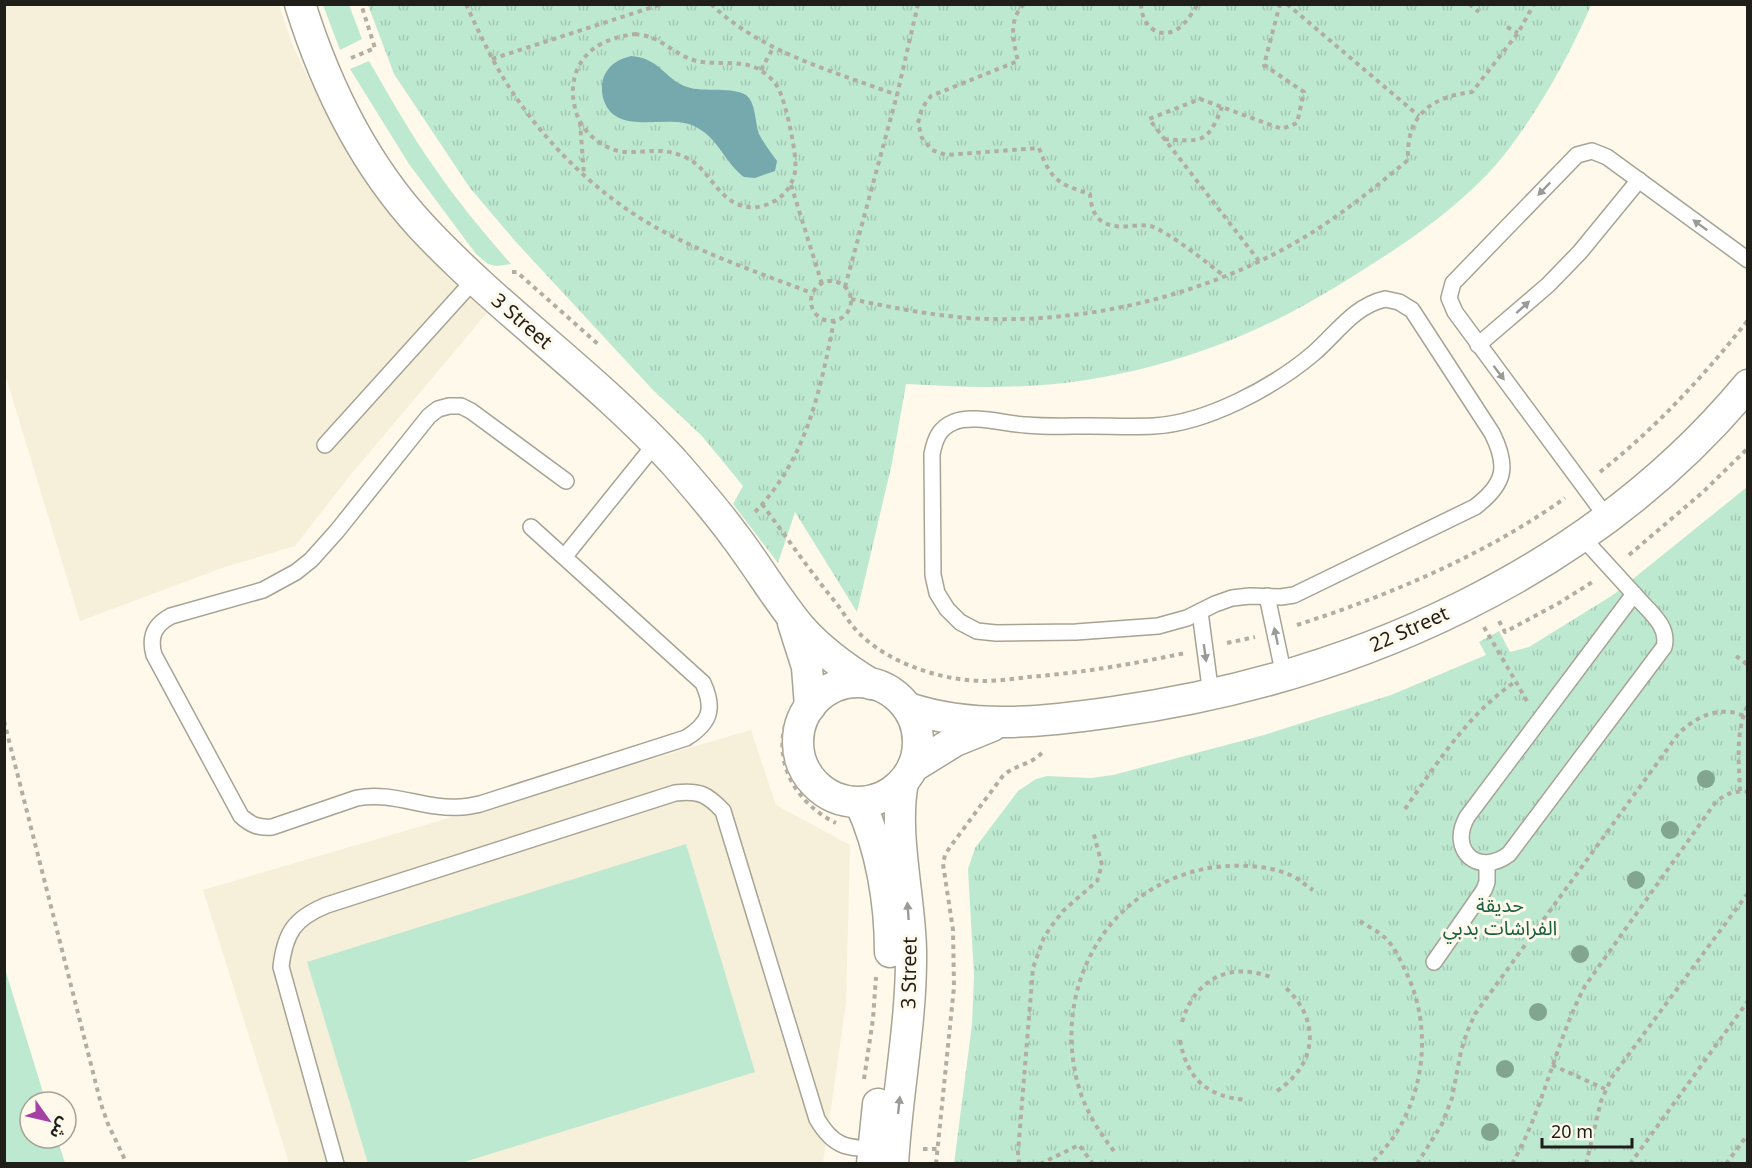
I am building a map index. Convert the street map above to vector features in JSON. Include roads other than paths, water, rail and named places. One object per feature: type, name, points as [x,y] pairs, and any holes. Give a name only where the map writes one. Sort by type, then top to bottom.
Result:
[{"type":"street","name":"3 Street","points":[[300,4],[323,69],[352,128],[373,163],[420,225],[475,279],[603,391],[656,443],[734,534],[786,609],[802,628],[826,652],[871,684]]},
{"type":"street","name":"22 Street","points":[[908,708],[953,720],[1000,723],[1127,710],[1211,695],[1284,676],[1357,651],[1428,622],[1504,585],[1582,537],[1608,519],[1697,441],[1748,385]]},
{"type":"street","name":"3 Street","points":[[786,609],[796,629],[805,657],[810,686],[798,714]]},
{"type":"street","points":[[854,682],[871,684],[885,688],[908,708],[916,727],[918,747],[908,774],[891,793],[876,800],[860,802],[841,800],[824,792],[810,779],[801,762],[798,743],[801,724],[798,714],[822,695],[837,686],[854,682]]},
{"type":"street","name":"22 Street","points":[[908,774],[955,741],[1000,723]]},
{"type":"street","name":"3 Street","points":[[883,1157],[910,1001],[911,950],[899,813],[908,774]]},
{"type":"street","name":"3 Street","points":[[860,802],[870,826],[878,856],[885,888],[890,939],[883,1157]]},
{"type":"lane","points":[[1608,519],[1478,345],[1451,305],[1449,298],[1453,283],[1577,155],[1592,151],[1600,153],[1639,180],[1748,260]]},
{"type":"lane","points":[[1478,345],[1548,285],[1580,252],[1639,180]]},
{"type":"lane","points":[[326,445],[475,279]]},
{"type":"lane","points":[[1385,299],[1399,302],[1412,310],[1492,433],[1502,452],[1501,474],[1492,494],[1475,507],[1294,595],[1268,596],[1232,598],[1165,625],[1076,632],[996,633],[977,631],[960,622],[946,609],[937,593],[933,575],[932,454],[935,439],[943,427],[956,421],[994,421],[1026,425],[1155,426],[1200,418],[1243,399],[1299,364],[1316,351],[1357,310],[1370,302],[1385,299]]},
{"type":"lane","points":[[531,527],[703,683],[710,698],[709,715],[700,729],[686,738],[480,804],[445,807],[383,795],[370,796],[357,798],[272,827],[249,824],[241,816],[154,655],[151,644],[153,632],[160,622],[171,616],[263,590],[296,572],[311,560],[337,531],[421,425],[438,409],[461,406],[471,411],[566,481]]},
{"type":"lane","points":[[565,556],[656,443]]},
{"type":"lane","points":[[1582,537],[1634,594],[1661,625],[1665,632],[1664,648],[1509,854],[1499,862],[1487,864],[1474,861],[1465,852],[1460,841],[1461,828],[1634,594]]},
{"type":"lane","points":[[1268,596],[1284,676]]},
{"type":"lane","points":[[1200,612],[1211,695]]},
{"type":"lane","points":[[336,1164],[281,967],[284,946],[292,927],[308,913],[327,904],[675,793],[693,791],[710,798],[723,811],[817,1119],[830,1137],[838,1143],[848,1148],[883,1157]]},
{"type":"lane","points":[[1434,963],[1484,890],[1487,882],[1487,864]]},
{"type":"water","points":[[631,56],[650,61],[675,81],[691,88],[745,94],[753,106],[759,134],[777,161],[775,171],[755,178],[744,177],[711,138],[696,127],[685,123],[632,122],[620,119],[611,112],[603,98],[604,77],[613,64]]},
{"type":"park label","name":"حديقة الفراشات بدبي","points":[[1500,916]]}]
